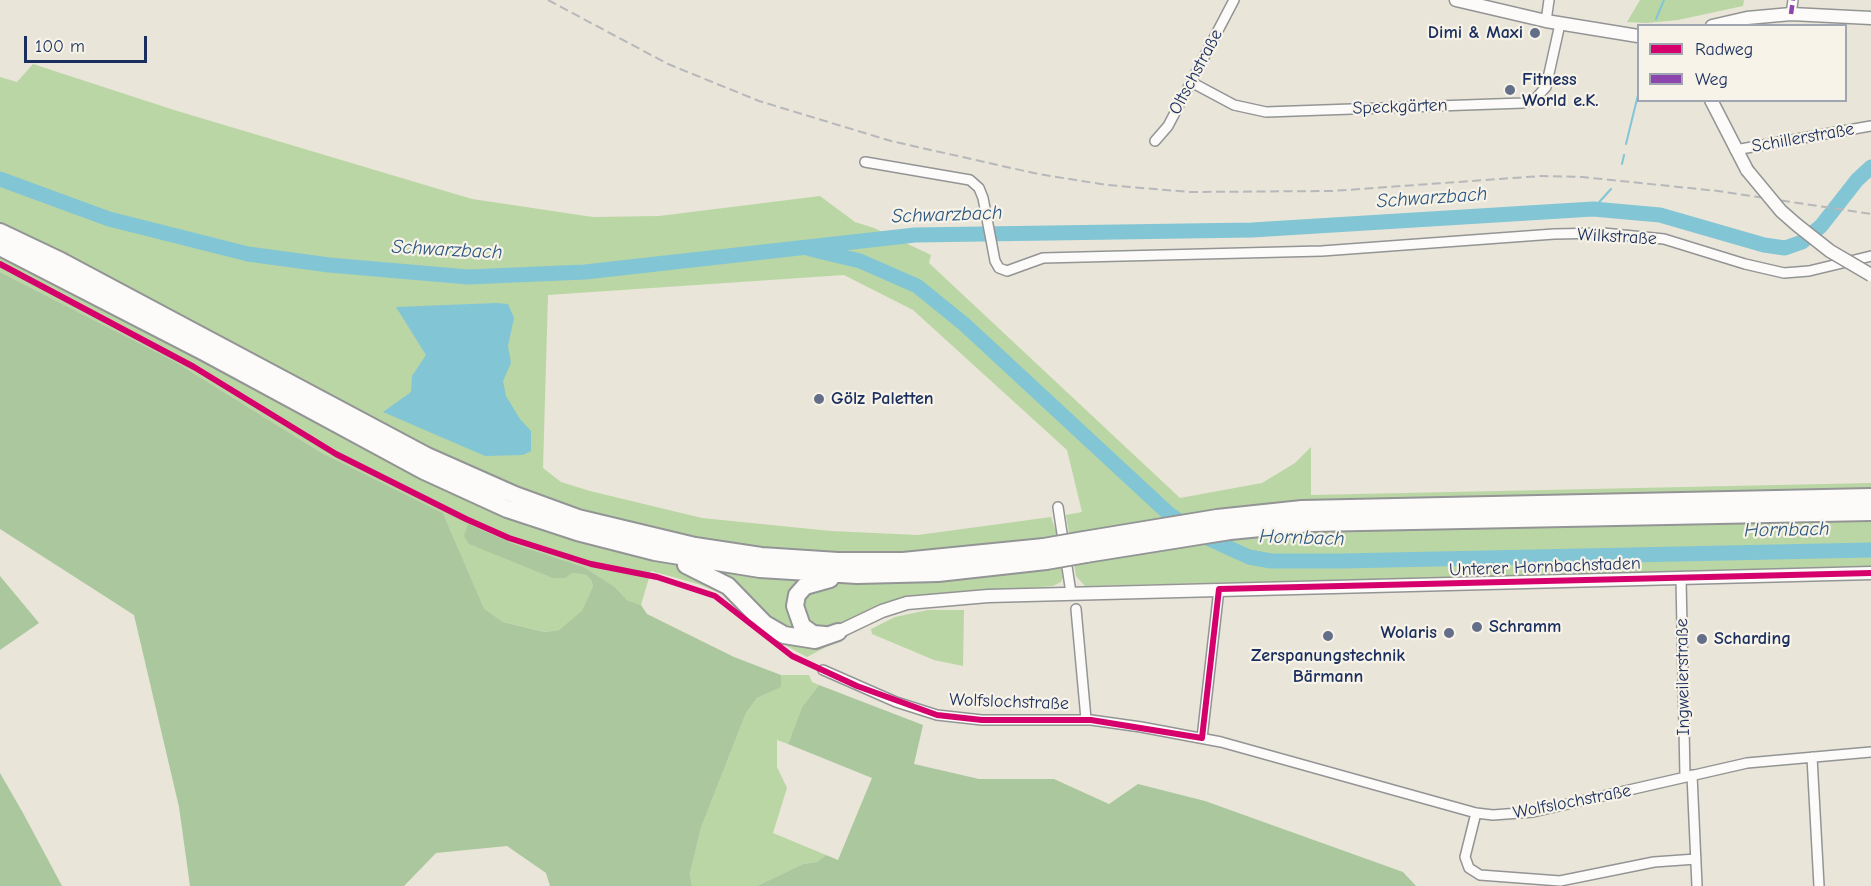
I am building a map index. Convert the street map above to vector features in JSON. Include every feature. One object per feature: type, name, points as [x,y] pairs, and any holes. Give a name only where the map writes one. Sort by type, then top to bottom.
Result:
[{"type":"highway","points":[[0,232],[61,261],[427,456],[515,495],[578,518],[695,546],[761,556],[838,561],[1045,554]]},
{"type":"highway","points":[[0,247],[452,484],[507,509],[655,552],[760,570],[857,575],[938,573],[1085,547],[1154,542],[1311,523],[1871,512]]},
{"type":"highway","points":[[1085,547],[1139,531],[1217,518],[1302,509],[1871,497]]},
{"type":"highway","points":[[655,552],[709,575],[728,586],[765,624],[784,635],[815,640],[838,632]]},
{"type":"highway","points":[[838,632],[821,635],[807,631],[796,616],[797,595],[805,586],[815,581],[857,575]]},
{"type":"street","name":"Oltschstraße","points":[[1155,141],[1168,126],[1234,0]]},
{"type":"street","points":[[1456,0],[1560,24],[1637,36]]},
{"type":"street","points":[[1546,21],[1549,0]]},
{"type":"street","points":[[1791,14],[1793,0]]},
{"type":"street","points":[[1721,24],[1747,18],[1791,14],[1871,18]]},
{"type":"street","name":"Speckgärten","points":[[1191,82],[1234,105],[1266,112],[1523,102],[1536,98],[1546,87],[1560,24]]},
{"type":"street","points":[[1712,102],[1735,150],[1765,193],[1797,225],[1830,250],[1871,275]]},
{"type":"street","name":"Schillerstraße","points":[[1735,150],[1871,126]]},
{"type":"street","name":"Wilkstraße","points":[[865,162],[970,180],[979,188],[987,213],[994,261],[999,268],[1007,271],[1043,258],[1358,249],[1604,233],[1664,239],[1745,264],[1784,273],[1809,271],[1871,256]]},
{"type":"street","points":[[1058,507],[1071,593]]},
{"type":"street","name":"Unterer Hornbachstaden","points":[[838,632],[882,611],[907,603],[1071,593],[1871,573]]},
{"type":"street","name":"Ingweilerstraße","points":[[1681,578],[1688,776],[1697,886]]},
{"type":"street","points":[[1202,738],[1219,589]]},
{"type":"street","points":[[1076,609],[1086,719]]},
{"type":"street","name":"Wolfslochstraße","points":[[823,670],[896,702],[937,715],[982,720],[1086,719],[1202,738],[1476,813],[1510,815],[1533,812],[1747,764],[1871,752]]},
{"type":"street","points":[[1812,756],[1819,886]]},
{"type":"street","points":[[1476,813],[1466,857],[1469,868],[1474,872],[1560,884],[1654,862],[1696,859]]},
{"type":"green space","points":[[1640,0],[1744,0],[1743,6],[1678,20],[1627,22]]},
{"type":"green space","points":[[33,64],[174,110],[472,199],[593,217],[659,216],[820,196],[855,222],[874,228],[931,255],[929,263],[1180,498],[1262,483],[1295,463],[1311,447],[1311,495],[1871,483],[1871,567],[1085,586],[1076,576],[1066,515],[1082,512],[1067,450],[913,310],[844,275],[548,295],[543,468],[561,482],[702,518],[831,531],[918,535],[1051,517],[1058,537],[1063,577],[1061,582],[1053,586],[906,597],[887,615],[807,657],[768,636],[723,594],[698,584],[651,571],[641,605],[627,600],[615,587],[584,567],[514,544],[468,524],[572,573],[586,575],[591,580],[593,586],[582,612],[559,630],[546,632],[503,622],[484,610],[443,513],[322,453],[174,361],[0,272],[0,77],[17,82]]},
{"type":"green space","points":[[0,272],[174,361],[322,453],[443,513],[484,609],[503,622],[545,632],[559,630],[582,611],[593,586],[591,580],[586,575],[572,573],[565,578],[553,578],[469,544],[464,536],[468,524],[514,544],[584,567],[615,587],[627,600],[641,605],[647,614],[734,657],[781,675],[781,687],[757,698],[746,713],[701,828],[690,874],[692,886],[550,886],[546,873],[507,846],[436,853],[404,886],[190,886],[179,807],[134,615],[0,529]]},
{"type":"green space","points":[[0,576],[39,623],[0,650]]},
{"type":"green space","points":[[928,610],[964,610],[963,666],[934,660],[872,634],[871,629],[895,617]]},
{"type":"green space","points":[[781,675],[809,675],[812,682],[819,685],[802,707],[788,744],[777,740],[777,767],[787,788],[773,833],[826,855],[817,862],[803,864],[757,886],[692,886],[690,874],[701,828],[746,713],[757,698],[780,687]]},
{"type":"green space","points":[[819,685],[923,725],[914,764],[979,779],[1054,779],[1109,804],[1138,784],[1205,801],[1403,872],[1416,886],[757,886],[803,864],[817,862],[826,855],[838,860],[872,778],[788,744],[802,707]]},
{"type":"green space","points":[[0,773],[23,813],[62,886],[0,886]]},
{"type":"water","points":[[508,304],[514,318],[508,346],[511,363],[503,381],[506,396],[520,419],[531,431],[531,451],[523,455],[485,456],[383,412],[411,392],[412,376],[426,355],[396,307]]},
{"type":"waterway","points":[[1656,19],[1664,0]]},
{"type":"waterway","points":[[1626,144],[1637,99]]},
{"type":"waterway","points":[[1622,164],[1624,155]]},
{"type":"waterway","name":"Schwarzbach","points":[[0,179],[109,219],[248,254],[329,265],[468,277],[585,272],[915,235],[1252,230],[1593,209],[1660,215],[1764,245],[1785,248],[1802,242],[1821,226],[1857,180],[1871,167]]},
{"type":"waterway","points":[[1593,209],[1611,189]]},
{"type":"waterway","name":"Hornbach","points":[[810,249],[860,261],[917,286],[964,324],[1168,513],[1194,532],[1249,557],[1271,561],[1341,561],[1871,550]]},
{"type":"railway","points":[[548,0],[668,64],[759,101],[891,141],[1038,174],[1107,185],[1190,192],[1332,191],[1541,176],[1582,177],[1718,191],[1871,214]]},
{"type":"marked path","points":[[1791,14],[1793,0]]},
{"type":"cycle path","points":[[0,264],[194,367],[336,454],[466,519],[509,538],[591,564],[657,577],[715,596],[792,656],[857,686],[937,715],[982,720],[1091,720],[1202,738],[1219,589],[1871,573]]},
{"type":"place","name":"Dimi & Maxi","points":[[1535,33]]},
{"type":"place","name":"Fitness World e.K.","points":[[1510,90]]},
{"type":"place","name":"Gölz Paletten","points":[[819,399]]},
{"type":"place","name":"Schramm","points":[[1477,627]]},
{"type":"place","name":"Wolaris","points":[[1449,633]]},
{"type":"place","name":"Zerspanungstechnik Bärmann","points":[[1328,636]]},
{"type":"place","name":"Scharding","points":[[1702,639]]}]
